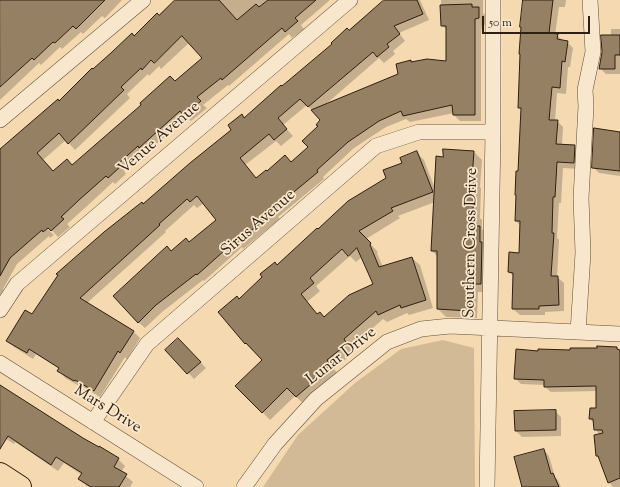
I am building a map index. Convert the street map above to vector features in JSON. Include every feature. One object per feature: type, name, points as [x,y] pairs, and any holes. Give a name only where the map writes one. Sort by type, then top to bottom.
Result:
[{"type":"highway","points":[[0,474],[20,487]]},
{"type":"street","points":[[0,120],[143,0]]},
{"type":"street","name":"Venue Avenue","points":[[0,310],[18,284],[350,0]]},
{"type":"street","name":"Southern Cross Drive","points":[[487,487],[493,132],[493,0]]},
{"type":"street","points":[[578,332],[583,253],[581,198],[586,106],[585,90],[593,52],[590,0]]},
{"type":"street","name":"Sirus Avenue","points":[[93,422],[147,344],[376,146],[418,132],[493,132]]},
{"type":"street","name":"Lunar Drive","points":[[244,487],[276,444],[316,399],[387,342],[422,329],[450,326],[620,334]]},
{"type":"street","name":"Mars Drive","points":[[0,363],[196,487]]},
{"type":"shaded area","points":[[443,340],[474,348],[475,487],[263,487],[298,435],[355,383],[401,349]]},
{"type":"building","points":[[0,0],[105,0],[76,29],[73,26],[34,60],[32,58],[0,87]]},
{"type":"building","points":[[175,0],[219,0],[237,20],[256,4],[259,7],[268,0],[316,0],[295,18],[298,21],[285,32],[282,28],[222,80],[221,78],[197,97],[201,101],[183,115],[180,111],[139,148],[138,146],[118,164],[120,167],[108,178],[106,176],[61,217],[64,219],[51,231],[48,228],[43,232],[42,230],[10,258],[0,276],[0,149],[58,99],[59,101],[92,68],[93,69],[132,33],[134,36],[157,13],[159,15]],"holes":[[[182,36],[202,58],[175,81],[170,76],[140,103],[141,105],[72,165],[67,159],[53,171],[37,153],[59,133],[68,144],[124,90],[121,87],[141,68],[142,70],[151,60],[154,63]]]},
{"type":"building","points":[[384,0],[417,0],[423,14],[394,26],[400,34],[387,44],[389,47],[377,57],[373,52],[308,107],[300,99],[278,118],[287,129],[274,140],[269,134],[240,158],[256,178],[266,170],[267,171],[285,155],[291,162],[308,147],[302,141],[318,126],[316,125],[320,120],[311,110],[398,74],[396,64],[411,60],[411,62],[427,59],[446,61],[446,26],[441,26],[440,5],[472,4],[472,7],[479,7],[479,18],[475,19],[475,115],[453,115],[452,105],[403,116],[401,111],[379,121],[348,142],[317,170],[318,172],[272,210],[274,212],[236,243],[234,242],[197,275],[196,274],[156,305],[138,323],[113,296],[167,246],[171,251],[186,238],[189,242],[216,220],[197,196],[190,202],[187,199],[80,298],[134,331],[120,353],[118,351],[94,391],[57,371],[59,368],[29,349],[27,353],[6,341],[25,310],[32,314],[58,275],[56,274],[104,232],[142,202],[143,204],[231,130],[228,125],[242,114],[244,118],[281,85],[282,86],[332,44],[331,43],[347,28],[349,30]]},
{"type":"building","points":[[523,0],[553,0],[549,33],[558,34],[557,39],[568,41],[565,62],[562,61],[560,88],[552,87],[549,120],[558,120],[556,144],[575,145],[574,163],[557,162],[555,197],[553,197],[552,233],[554,233],[551,276],[558,276],[559,305],[539,306],[539,309],[512,309],[513,273],[508,272],[509,252],[519,253],[520,221],[515,221],[515,195],[516,171],[518,171],[521,108],[518,108],[520,27]]},
{"type":"building","points":[[601,35],[620,35],[620,55],[615,55],[615,69],[599,69],[602,52]]},
{"type":"building","points":[[594,128],[620,132],[620,171],[592,168]]},
{"type":"building","points":[[443,149],[474,151],[472,179],[474,179],[473,211],[475,211],[474,226],[480,226],[480,242],[482,242],[481,284],[470,284],[469,311],[437,309],[437,251],[431,251],[436,156],[443,157]]},
{"type":"building","points":[[417,151],[433,192],[391,208],[393,211],[359,231],[371,243],[370,245],[379,267],[412,257],[426,300],[401,308],[400,305],[378,315],[376,311],[344,339],[347,344],[327,360],[330,365],[311,381],[312,383],[296,397],[287,388],[262,413],[235,386],[262,360],[246,343],[245,344],[218,312],[237,296],[239,299],[262,277],[260,274],[275,262],[277,265],[348,201],[386,178],[383,170],[402,163],[400,158]],"holes":[[[357,248],[373,284],[349,295],[324,317],[320,312],[317,314],[301,294],[314,283],[310,278],[342,249],[348,256]]]},
{"type":"building","points":[[178,338],[201,362],[187,374],[165,350]]},
{"type":"building","points":[[597,346],[617,347],[617,349],[620,350],[620,478],[608,483],[598,456],[596,456],[594,435],[603,433],[602,430],[594,430],[593,419],[589,419],[590,408],[596,408],[596,386],[544,387],[544,380],[514,379],[516,349],[538,351],[538,349],[570,350],[570,348],[597,348]]},
{"type":"building","points":[[0,385],[83,438],[119,458],[114,467],[127,474],[119,487],[91,487],[78,479],[82,473],[56,457],[51,465],[8,436],[0,449]]},
{"type":"building","points":[[556,410],[556,430],[515,431],[514,411]]},
{"type":"building","points":[[544,449],[551,474],[553,473],[559,487],[522,487],[514,457]]}]
